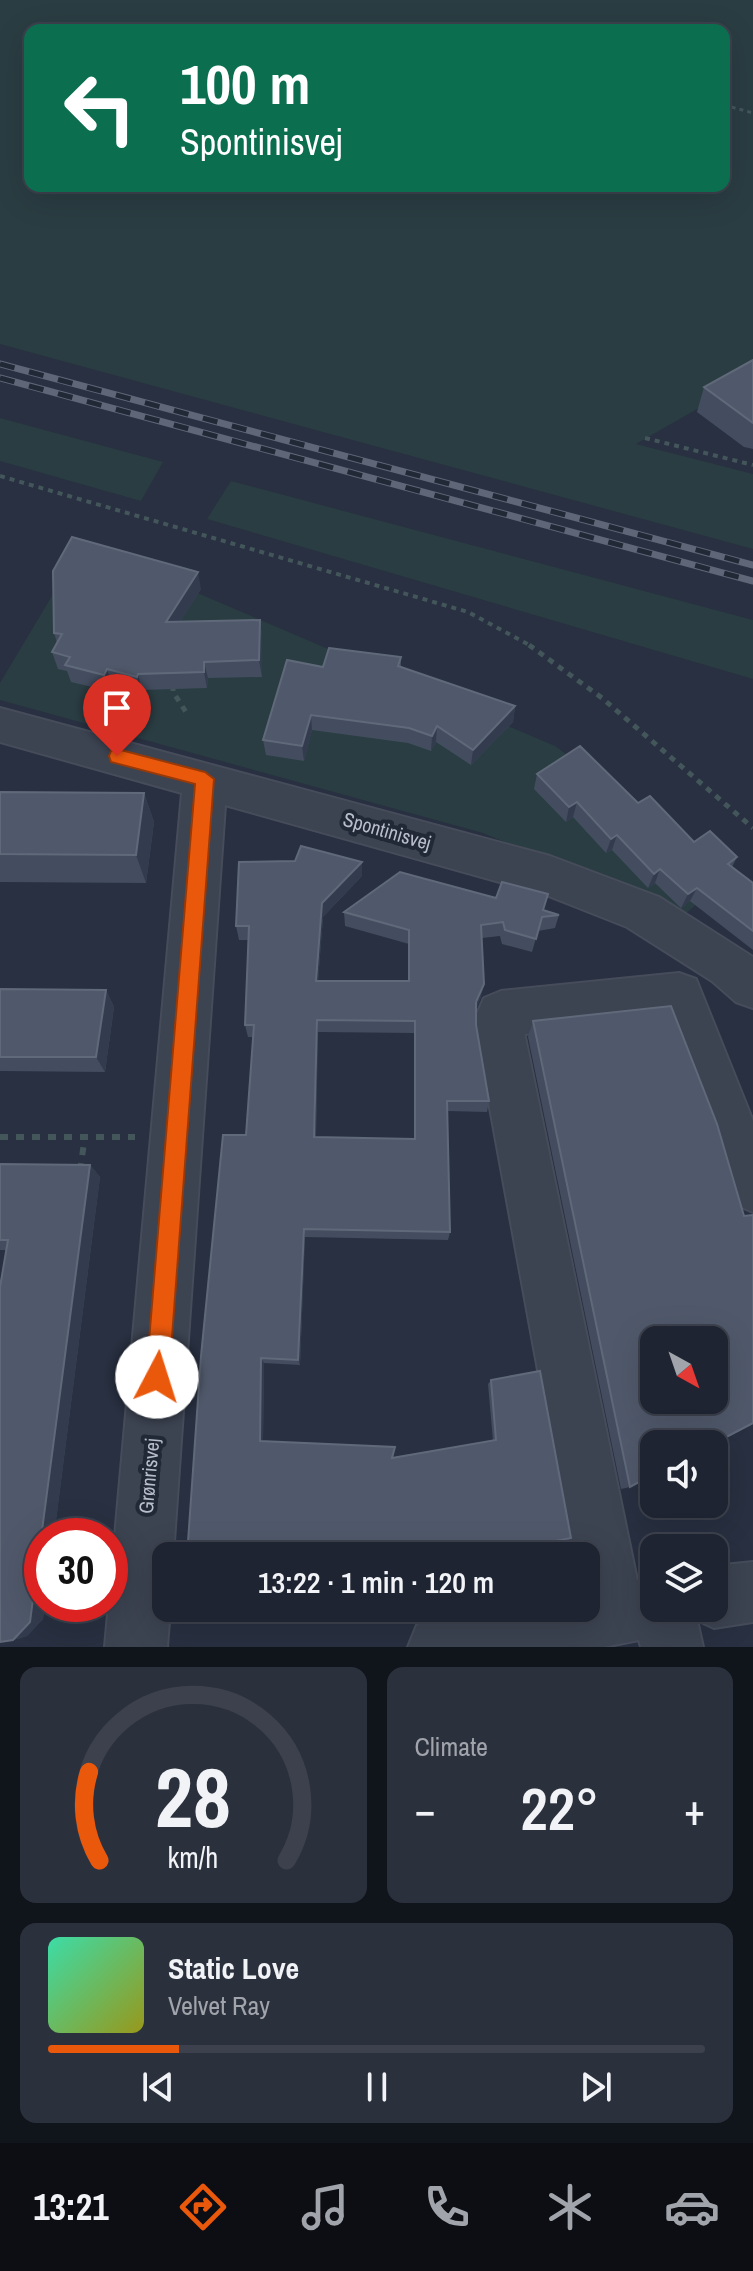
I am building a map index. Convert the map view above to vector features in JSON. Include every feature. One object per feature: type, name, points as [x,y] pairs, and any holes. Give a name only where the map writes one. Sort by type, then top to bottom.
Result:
[{"type":"street","name":"Spontinisvej","points":[[0,725],[550,876],[643,912],[729,966],[753,986]]},
{"type":"street","name":"Grønrisvej","points":[[136,1647],[205,779]]},
{"type":"street","points":[[640,1597],[501,1037],[501,1014],[679,995],[753,1186]]},
{"type":"street","points":[[728,1595],[753,1592]]},
{"type":"street","points":[[439,1647],[640,1610]]},
{"type":"street","points":[[653,1622],[672,1647]]},
{"type":"path","points":[[730,107],[753,113]]},
{"type":"path","points":[[645,438],[753,465]]},
{"type":"path","points":[[0,476],[468,612],[535,648],[602,698],[753,828]]},
{"type":"path","points":[[174,673],[173,692],[186,712]]},
{"type":"path","points":[[79,1177],[85,1136]]},
{"type":"path","points":[[0,1137],[124,1138]]},
{"type":"green space","points":[[0,0],[753,0],[753,377],[636,444],[753,474],[753,549],[0,344]]},
{"type":"green space","points":[[0,418],[163,462],[141,501],[0,461]]},
{"type":"green space","points":[[231,481],[753,620],[753,679],[207,519]]},
{"type":"green space","points":[[83,544],[555,746],[730,875],[683,916],[483,833],[0,700],[0,683]]},
{"type":"building","points":[[753,360],[753,423],[704,387]]},
{"type":"building","points":[[72,537],[198,572],[166,622],[260,620],[259,660],[204,662],[204,672],[138,674],[137,677],[107,669],[104,675],[65,665],[70,657],[52,652],[62,634],[54,633],[53,571]]},
{"type":"building","points":[[329,648],[401,657],[398,666],[515,706],[473,750],[437,726],[432,736],[409,728],[311,715],[302,746],[263,740],[287,660],[323,667]]},
{"type":"building","points":[[580,746],[638,803],[650,796],[694,842],[710,831],[737,857],[728,864],[753,883],[753,931],[697,888],[688,894],[660,869],[654,874],[617,835],[611,839],[577,802],[569,807],[537,774]]},
{"type":"building","points":[[0,792],[144,793],[136,855],[0,854]]},
{"type":"building","points":[[301,846],[362,862],[322,903],[316,981],[409,981],[409,930],[344,912],[400,872],[496,898],[502,882],[548,894],[543,910],[559,915],[542,917],[536,939],[505,930],[503,922],[481,925],[484,984],[476,1002],[476,1025],[489,1101],[447,1101],[450,1232],[304,1229],[298,1360],[261,1358],[260,1441],[395,1447],[392,1458],[496,1440],[491,1380],[540,1371],[571,1538],[550,1542],[188,1542],[201,1356],[223,1135],[246,1135],[254,1025],[245,1025],[249,926],[236,926],[239,862],[295,861]],"holes":[[[317,1020],[415,1021],[415,1139],[314,1137]]]},
{"type":"building","points":[[0,989],[106,990],[96,1057],[0,1057]]},
{"type":"building","points":[[671,1006],[717,1124],[744,1216],[753,1215],[753,1423],[728,1436],[728,1430],[640,1430],[640,1482],[630,1487],[533,1021]]},
{"type":"building","points":[[0,1164],[90,1165],[44,1518],[24,1518],[24,1622],[30,1622],[13,1640],[0,1642],[0,1287],[8,1240],[0,1240]]},
{"type":"railway","points":[[0,364],[753,565]]},
{"type":"railway","points":[[0,378],[753,581]]},
{"type":"route","points":[[117,756],[205,779],[157,1377]]}]
